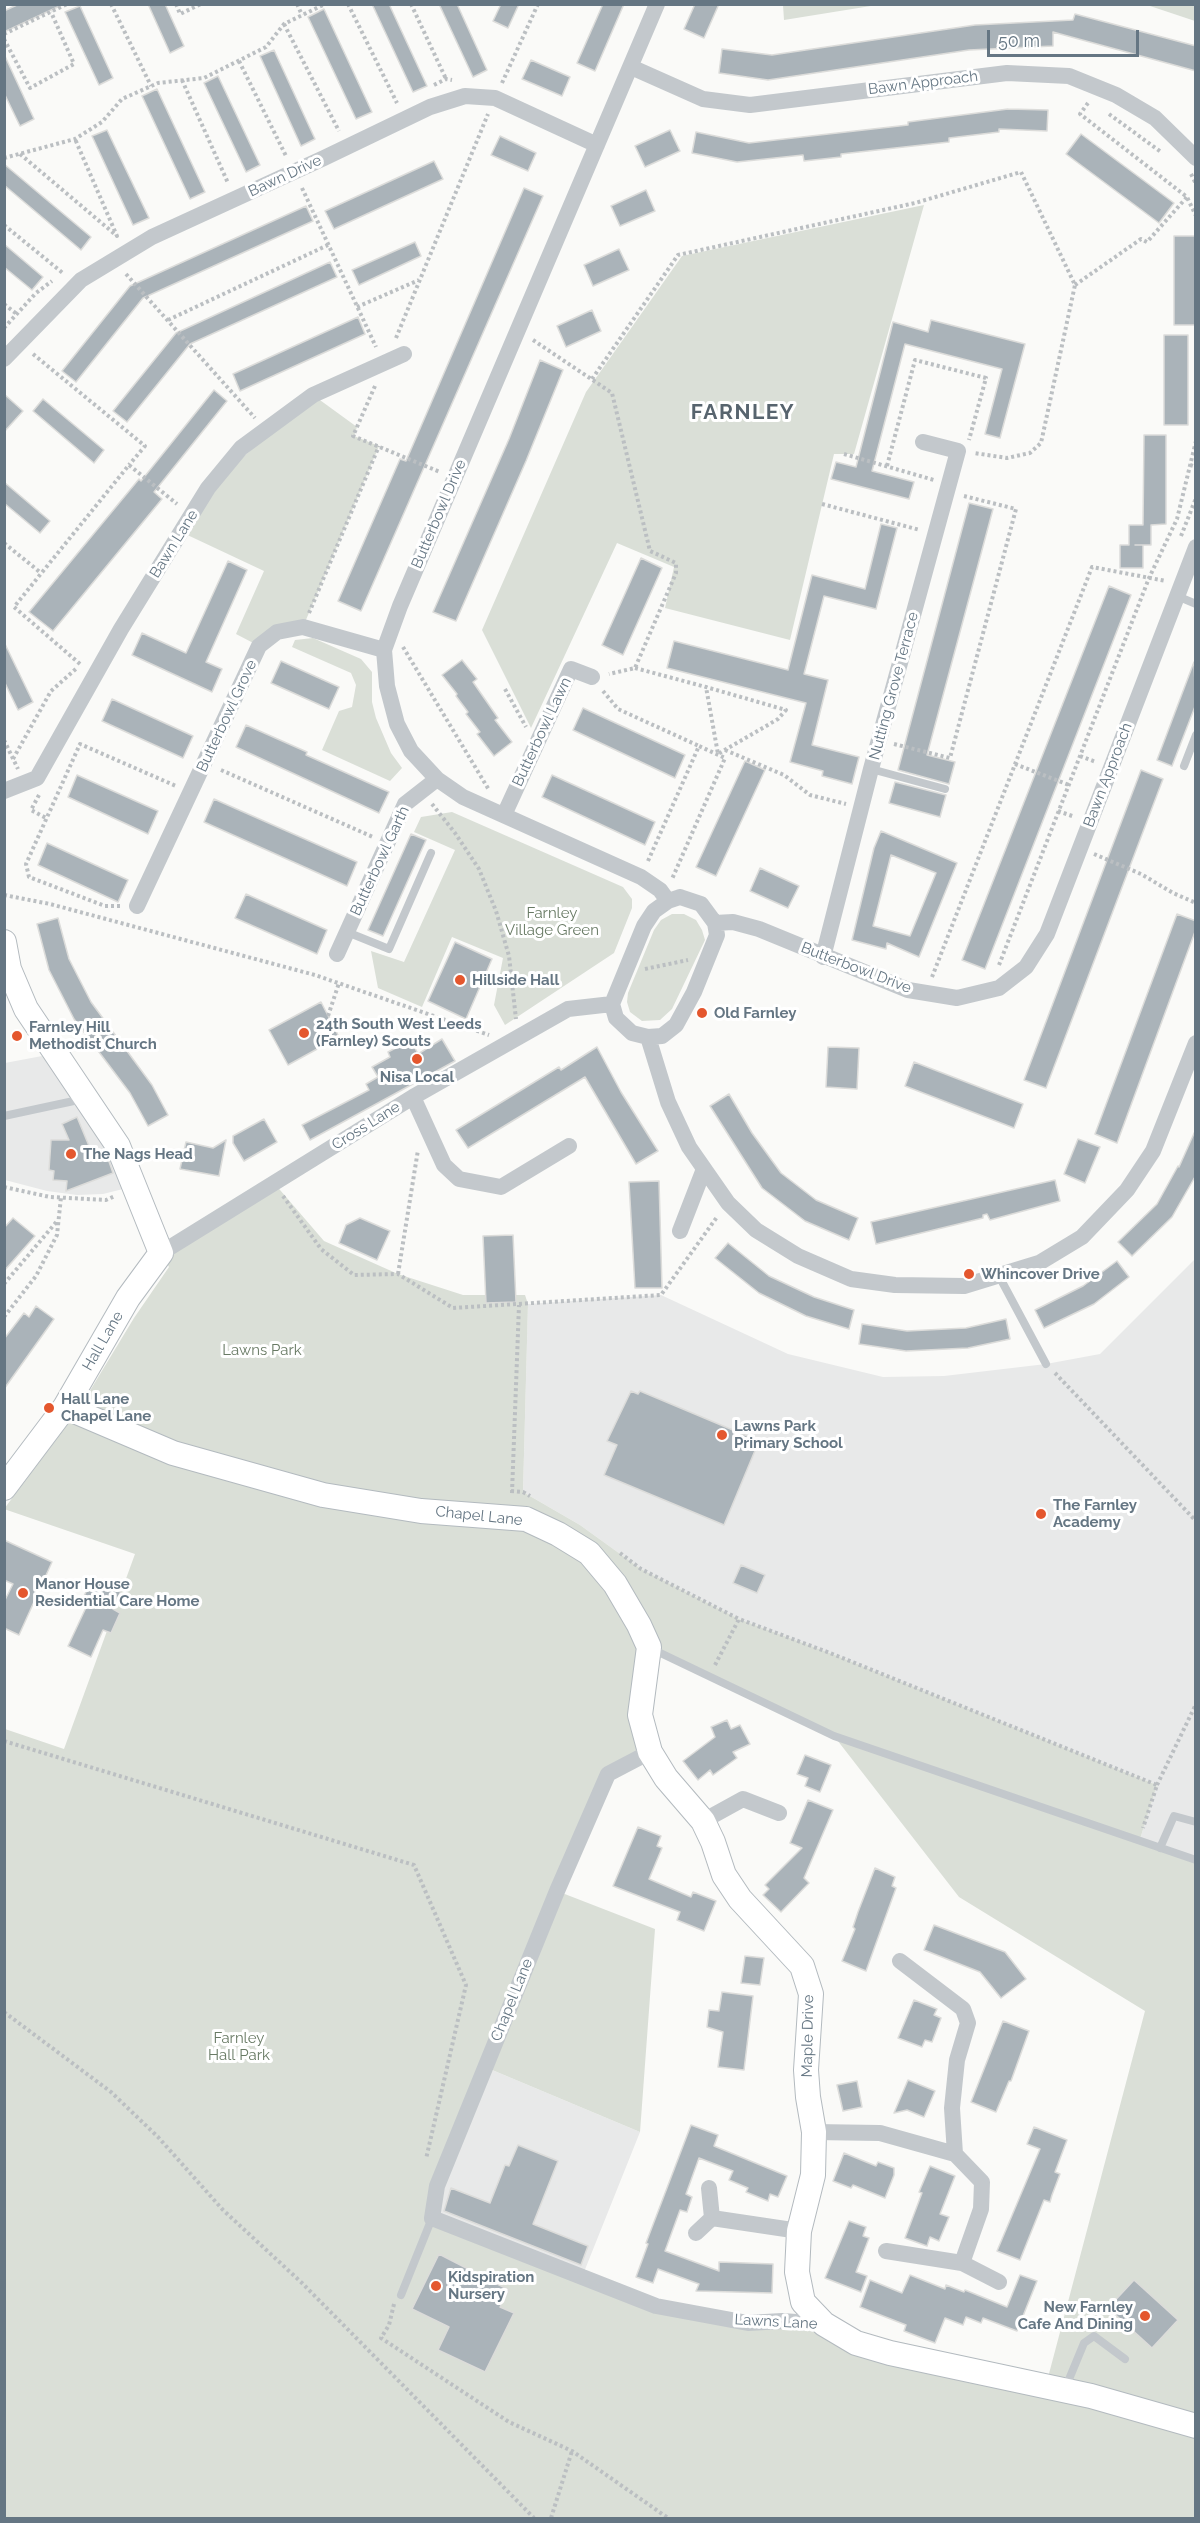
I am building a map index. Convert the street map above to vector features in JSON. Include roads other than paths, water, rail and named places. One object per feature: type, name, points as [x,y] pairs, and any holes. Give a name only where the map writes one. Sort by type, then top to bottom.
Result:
[{"type":"street","name":"Butterbowl Drive","points":[[657,4],[454,478],[384,650],[387,686],[397,724],[411,751],[437,779],[463,797],[641,877],[666,898]]},
{"type":"street","name":"Bawn Approach","points":[[631,67],[703,99],[750,105],[1007,73],[1069,76],[1126,101],[1155,118],[1193,166]]},
{"type":"street","name":"Bawn Drive","points":[[4,359],[81,280],[152,237],[430,107],[465,96],[495,98],[597,145]]},
{"type":"street","name":"Bawn Lane","points":[[4,791],[37,778],[121,629],[208,488],[241,448],[313,395],[404,354]]},
{"type":"street","name":"Nutting Grove Terrace","points":[[823,957],[935,534],[948,488],[962,452],[923,442]]},
{"type":"street","name":"Bawn Approach","points":[[994,989],[1026,967],[1047,934],[1196,547]]},
{"type":"street","name":"Butterbowl Grove","points":[[137,906],[260,646],[277,632],[303,627],[384,650]]},
{"type":"street","name":"Butterbowl Lawn","points":[[504,814],[571,669],[592,677]]},
{"type":"street","name":"Butterbowl Garth","points":[[337,954],[405,804],[437,779]]},
{"type":"street","points":[[680,897],[701,904],[715,923],[717,935],[694,993],[676,1025],[662,1036],[648,1037],[633,1034],[616,1018],[612,1004],[644,926],[654,910],[666,898],[680,897]]},
{"type":"street","name":"Butterbowl Drive","points":[[715,923],[733,922],[753,927],[908,990],[957,998],[994,989]]},
{"type":"street","points":[[4,942],[9,969],[26,1009],[118,1146],[161,1254]]},
{"type":"street","name":"Cross Lane","points":[[161,1254],[413,1097],[568,1009],[612,1004]]},
{"type":"street","points":[[648,1037],[668,1102],[689,1147],[728,1203],[756,1230],[798,1257],[851,1280],[895,1285],[964,1286],[1039,1263],[1082,1237],[1127,1190],[1153,1151],[1196,1044]]},
{"type":"street","points":[[413,1097],[444,1165],[459,1179],[501,1187],[569,1146]]},
{"type":"street","points":[[680,1231],[704,1169]]},
{"type":"street","name":"Hall Lane","points":[[4,1488],[65,1407],[128,1298],[161,1254]]},
{"type":"street","name":"Chapel Lane","points":[[65,1407],[173,1453],[323,1495],[421,1511],[529,1508],[558,1534],[589,1553],[615,1584],[649,1647]]},
{"type":"street","points":[[649,1647],[640,1715],[650,1752]]},
{"type":"street","name":"Chapel Lane","points":[[432,2218],[437,2186],[548,1913],[608,1774],[650,1752]]},
{"type":"street","name":"Maple Drive","points":[[650,1752],[666,1778],[703,1821],[724,1875],[740,1899],[802,1966],[811,1994],[806,2070],[814,2132],[813,2175],[799,2231],[797,2272],[803,2301],[824,2324]]},
{"type":"street","points":[[703,1821],[743,1799],[779,1813]]},
{"type":"street","points":[[900,1961],[963,2009],[968,2024],[957,2060],[952,2108],[955,2154]]},
{"type":"street","points":[[814,2132],[880,2133],[955,2154],[982,2182],[981,2209],[962,2263]]},
{"type":"street","points":[[709,2188],[712,2218]]},
{"type":"street","name":"Lawns Lane","points":[[432,2218],[656,2307],[748,2323],[782,2321],[824,2324],[856,2343],[890,2353],[1065,2390],[1196,2426]]},
{"type":"street","points":[[712,2218],[799,2231]]},
{"type":"street","points":[[696,2233],[712,2218]]},
{"type":"street","points":[[886,2251],[962,2263],[999,2282]]},
{"type":"lane","points":[[1179,590],[1196,604]]},
{"type":"lane","points":[[1184,766],[1196,735]]},
{"type":"lane","points":[[871,770],[945,789]]},
{"type":"lane","points":[[347,932],[389,950],[431,853]]},
{"type":"lane","points":[[4,1116],[87,1099]]},
{"type":"lane","points":[[999,1276],[1046,1364]]},
{"type":"lane","points":[[649,1647],[834,1736],[1196,1860]]},
{"type":"lane","points":[[1160,1848],[1174,1816],[1196,1822]]},
{"type":"lane","points":[[401,2295],[432,2218]]},
{"type":"lane","points":[[1065,2390],[1084,2343],[1094,2336],[1125,2359]]},
{"type":"place","name":"Hillside Hall","points":[[460,980]]},
{"type":"place","name":"Old Farnley","points":[[702,1013]]},
{"type":"place","name":"24th South West Leeds (Farnley) Scouts","points":[[304,1033]]},
{"type":"place","name":"Farnley Hill Methodist Church","points":[[17,1036]]},
{"type":"place","name":"Nisa Local","points":[[417,1059]]},
{"type":"place","name":"The Nags Head","points":[[71,1154]]},
{"type":"place","name":"Whincover Drive","points":[[969,1274]]},
{"type":"place","name":"Hall Lane Chapel Lane","points":[[49,1408]]},
{"type":"place","name":"Lawns Park Primary School","points":[[722,1435]]},
{"type":"place","name":"The Farnley Academy","points":[[1041,1514]]},
{"type":"place","name":"Manor House Residential Care Home","points":[[23,1593]]},
{"type":"place","name":"Kidspiration Nursery","points":[[436,2286]]},
{"type":"place","name":"New Farnley Cafe And Dining","points":[[1145,2316]]},
{"type":"district","name":"FARNLEY","points":[[743,413]]},
{"type":"park label","name":"Farnley Village Green","points":[[552,922]]},
{"type":"park label","name":"Lawns Park","points":[[262,1350]]},
{"type":"park label","name":"Farnley Hall Park","points":[[239,2046]]}]
